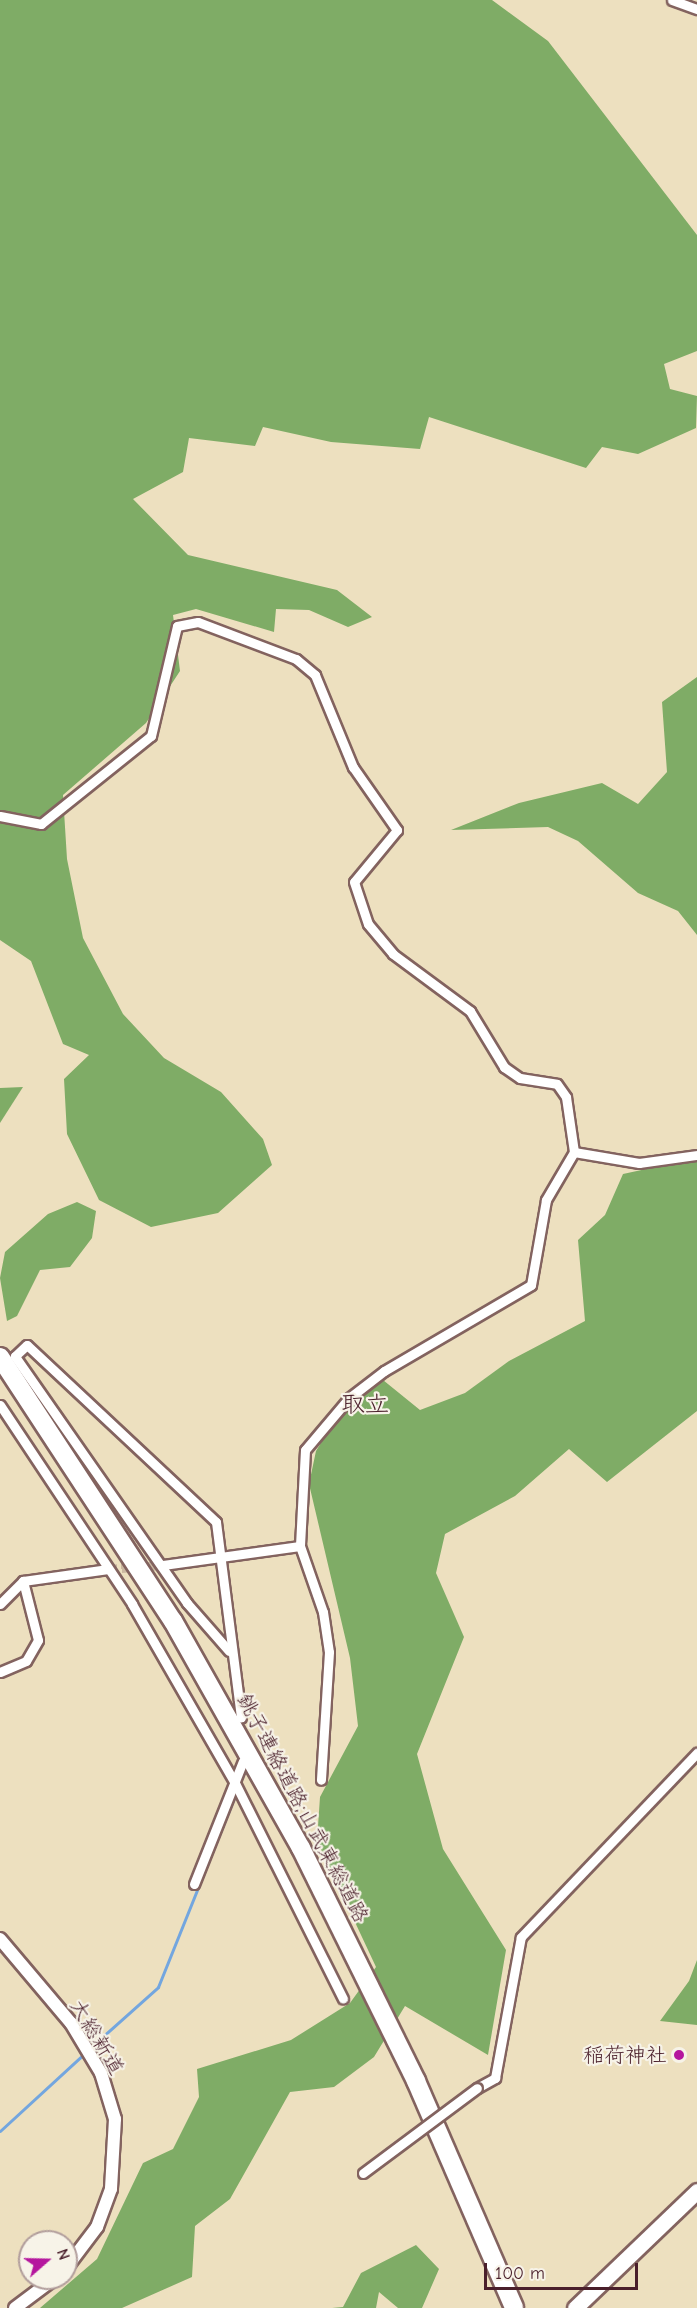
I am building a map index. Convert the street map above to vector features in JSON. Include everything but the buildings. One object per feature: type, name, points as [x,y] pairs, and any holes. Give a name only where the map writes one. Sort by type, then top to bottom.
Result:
[{"type":"highway","name":"銚子連絡道路;山武東総道路","points":[[0,1357],[118,1532],[248,1757],[363,1967],[514,2308]]},
{"type":"main road","points":[[575,2308],[697,2191]]},
{"type":"street","points":[[672,0],[697,9]]},
{"type":"street","points":[[0,816],[41,824],[151,736],[177,626],[198,622],[296,659],[315,675],[353,767],[397,830],[354,882],[368,924],[393,954],[470,1011],[504,1067],[520,1078],[557,1083],[566,1096],[574,1152],[546,1200],[531,1285],[384,1371],[314,1434],[302,1473],[300,1546],[323,1612],[329,1652],[321,1780]]},
{"type":"street","points":[[574,1152],[639,1164],[697,1155]]},
{"type":"street","points":[[229,1651],[163,1565],[15,1356],[27,1345],[216,1522],[229,1651],[241,1717]]},
{"type":"street","points":[[0,1405],[108,1569],[235,1783],[343,1999]]},
{"type":"street","points":[[163,1565],[300,1546]]},
{"type":"street","points":[[0,1604],[23,1581],[108,1569]]},
{"type":"street","points":[[0,1672],[26,1661],[38,1640],[23,1581]]},
{"type":"street","points":[[363,2173],[477,2088],[495,2078],[521,1937],[697,1753]]},
{"type":"street","points":[[194,1884],[248,1757]]},
{"type":"street","name":"大総新道","points":[[0,1939],[71,2023],[101,2073],[115,2119],[111,2189],[97,2227],[78,2252]]},
{"type":"street","points":[[15,2308],[39,2290]]},
{"type":"green space","points":[[0,0],[492,0],[548,41],[697,235],[697,351],[664,364],[670,389],[697,396],[696,428],[638,454],[602,447],[586,468],[429,417],[420,449],[331,442],[263,427],[255,446],[189,438],[183,472],[133,499],[188,555],[337,590],[372,617],[348,627],[309,610],[276,609],[274,632],[196,609],[173,615],[180,671],[146,723],[63,795],[67,859],[83,938],[123,1014],[164,1058],[221,1092],[263,1139],[272,1165],[218,1213],[151,1227],[99,1200],[67,1134],[64,1079],[89,1055],[63,1044],[31,961],[0,940]]},
{"type":"green space","points":[[697,677],[697,935],[678,911],[638,893],[578,841],[548,827],[451,830],[519,803],[602,783],[638,804],[667,772],[662,702]]},
{"type":"green space","points":[[23,1087],[0,1123],[0,1088]]},
{"type":"green space","points":[[697,1158],[697,1411],[607,1482],[569,1449],[515,1496],[445,1534],[436,1573],[464,1637],[417,1754],[443,1849],[506,1950],[488,2055],[405,2006],[374,2057],[334,2087],[290,2092],[230,2199],[195,2226],[192,2277],[122,2308],[40,2308],[61,2290],[78,2290],[78,2275],[97,2259],[143,2163],[173,2149],[199,2097],[197,2069],[291,2040],[350,2003],[376,1967],[317,1841],[320,1797],[358,1726],[350,1658],[309,1484],[316,1451],[336,1418],[383,1380],[420,1410],[465,1393],[509,1361],[585,1321],[578,1240],[605,1215],[623,1174]]},
{"type":"green space","points":[[77,1202],[96,1211],[92,1238],[70,1267],[40,1270],[17,1316],[7,1321],[0,1278],[5,1252],[48,1214]]},
{"type":"green space","points":[[697,1960],[697,2025],[660,2021],[689,1981]]},
{"type":"green space","points":[[416,2245],[439,2269],[422,2308],[398,2308],[379,2292],[376,2308],[332,2308],[343,2307],[361,2273]]},
{"type":"waterway","points":[[239,1784],[247,1765]]},
{"type":"waterway","points":[[91,2047],[158,1987],[237,1790]]},
{"type":"waterway","points":[[0,2131],[86,2052]]},
{"type":"tunnel","points":[[108,1569],[163,1565]]},
{"type":"place","name":"稲荷神社","points":[[679,2055]]},
{"type":"district","name":"取立","points":[[365,1405]]}]
